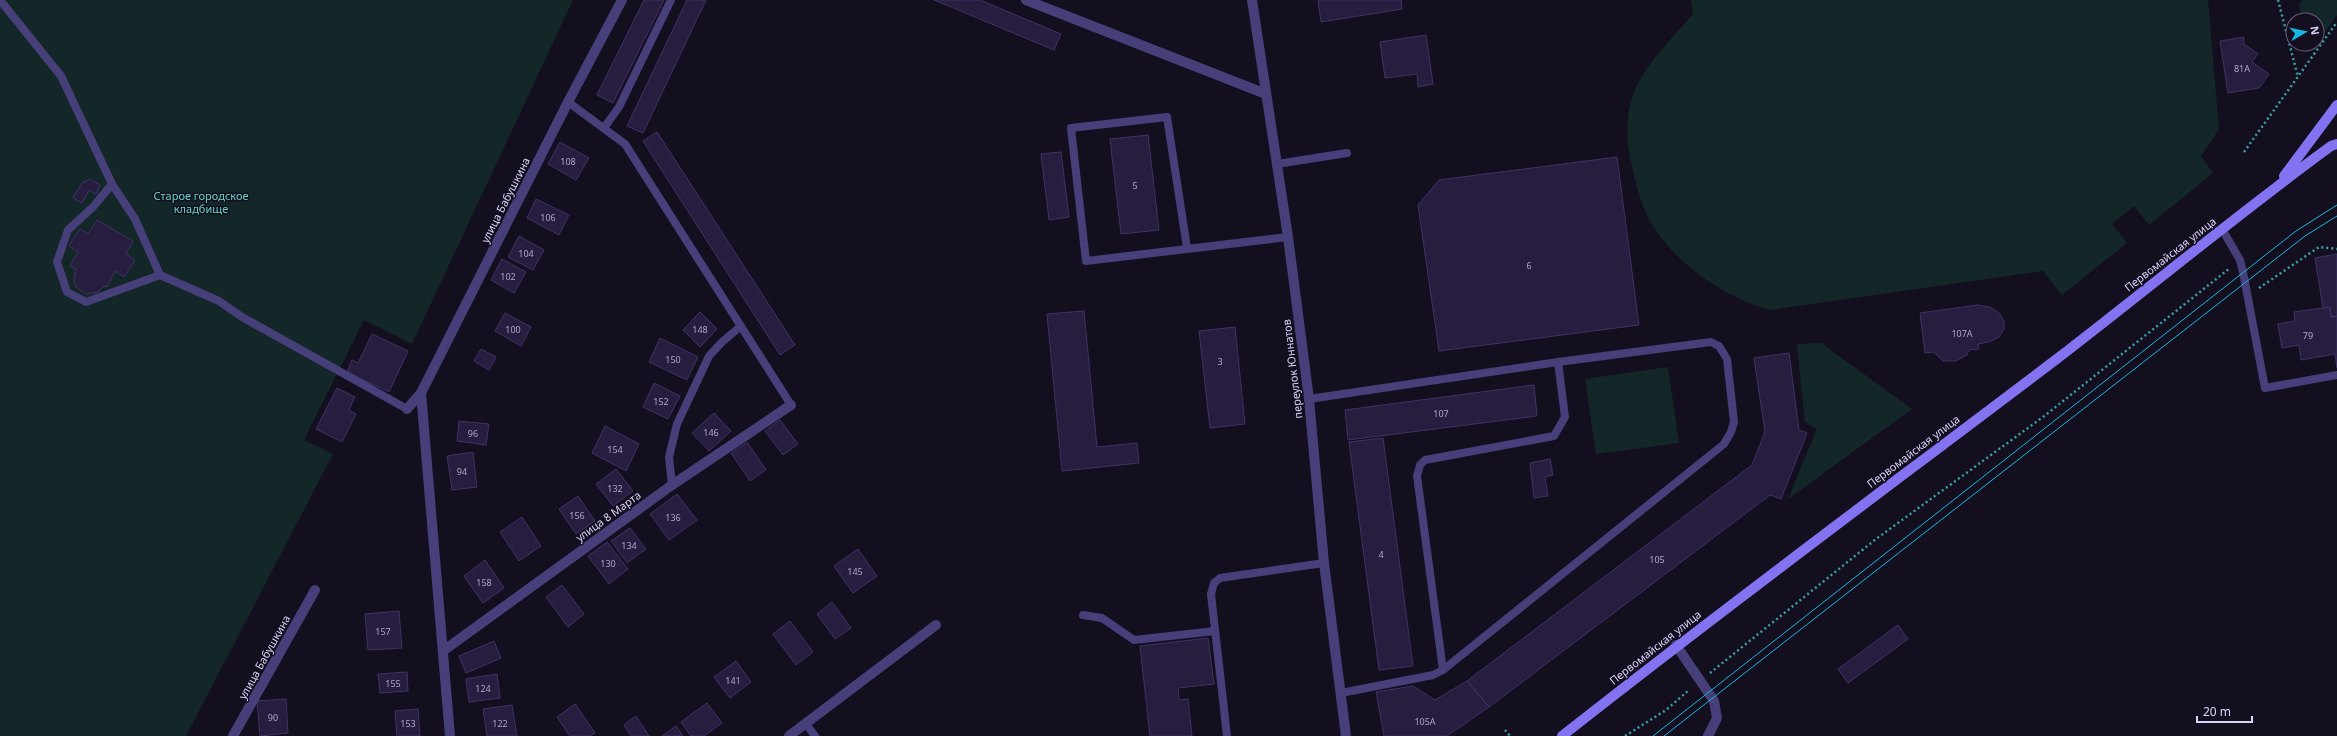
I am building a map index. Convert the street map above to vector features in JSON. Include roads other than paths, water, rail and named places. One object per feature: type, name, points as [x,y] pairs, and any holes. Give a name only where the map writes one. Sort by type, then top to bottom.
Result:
[{"type":"main road","name":"Первомайская улица","points":[[2278,184],[2337,105]]},
{"type":"main road","name":"Первомайская улица","points":[[1562,736],[1676,646],[2059,357],[2278,184],[2331,146],[2337,144]]},
{"type":"street","name":"улица Бабушкина","points":[[407,409],[421,393],[568,102],[622,0]]},
{"type":"street","points":[[1026,0],[1266,94]]},
{"type":"street","name":"переулок Юннатов","points":[[1252,0],[1288,237],[1309,400],[1324,562],[1346,736]]},
{"type":"street","points":[[421,393],[450,736]]},
{"type":"street","name":"улица 8 Марта","points":[[442,651],[672,485],[791,405]]},
{"type":"street","name":"улица Бабушкина","points":[[233,736],[315,590]]},
{"type":"street","points":[[789,736],[936,625]]},
{"type":"street","points":[[1676,646],[1714,701],[1717,718],[1708,736]]},
{"type":"lane","points":[[0,0],[61,76],[112,184],[135,219],[160,275],[219,301],[242,317],[407,409]]},
{"type":"lane","points":[[604,128],[619,107],[671,0]]},
{"type":"lane","points":[[568,102],[625,144],[791,405]]},
{"type":"lane","points":[[1187,248],[1167,117],[1071,128],[1086,261],[1288,237]]},
{"type":"lane","points":[[1277,164],[1347,153]]},
{"type":"lane","points":[[112,184],[93,207],[68,230],[57,262],[66,292],[86,302],[160,275]]},
{"type":"lane","points":[[2222,229],[2240,260],[2265,388],[2337,375]]},
{"type":"lane","points":[[672,485],[669,457],[677,424],[709,356],[722,342],[741,326]]},
{"type":"lane","points":[[1309,400],[1558,362],[1710,342],[1719,346],[1727,359],[1734,422],[1731,432],[1724,444],[1443,670],[1433,675],[1341,693]]},
{"type":"lane","points":[[1443,670],[1417,476],[1420,465],[1425,460],[1554,436],[1565,418],[1558,362]]},
{"type":"lane","points":[[1227,736],[1211,594],[1214,583],[1220,578],[1324,562]]},
{"type":"lane","points":[[1083,615],[1102,618],[1134,640],[1215,631]]},
{"type":"lane","points":[[805,724],[815,736]]},
{"type":"tram line","points":[[1653,736],[2296,231],[2337,205]]},
{"type":"tram line","points":[[1664,736],[2305,236],[2337,216]]},
{"type":"park label","name":"Старое городское кладбище","points":[[201,201]]}]
